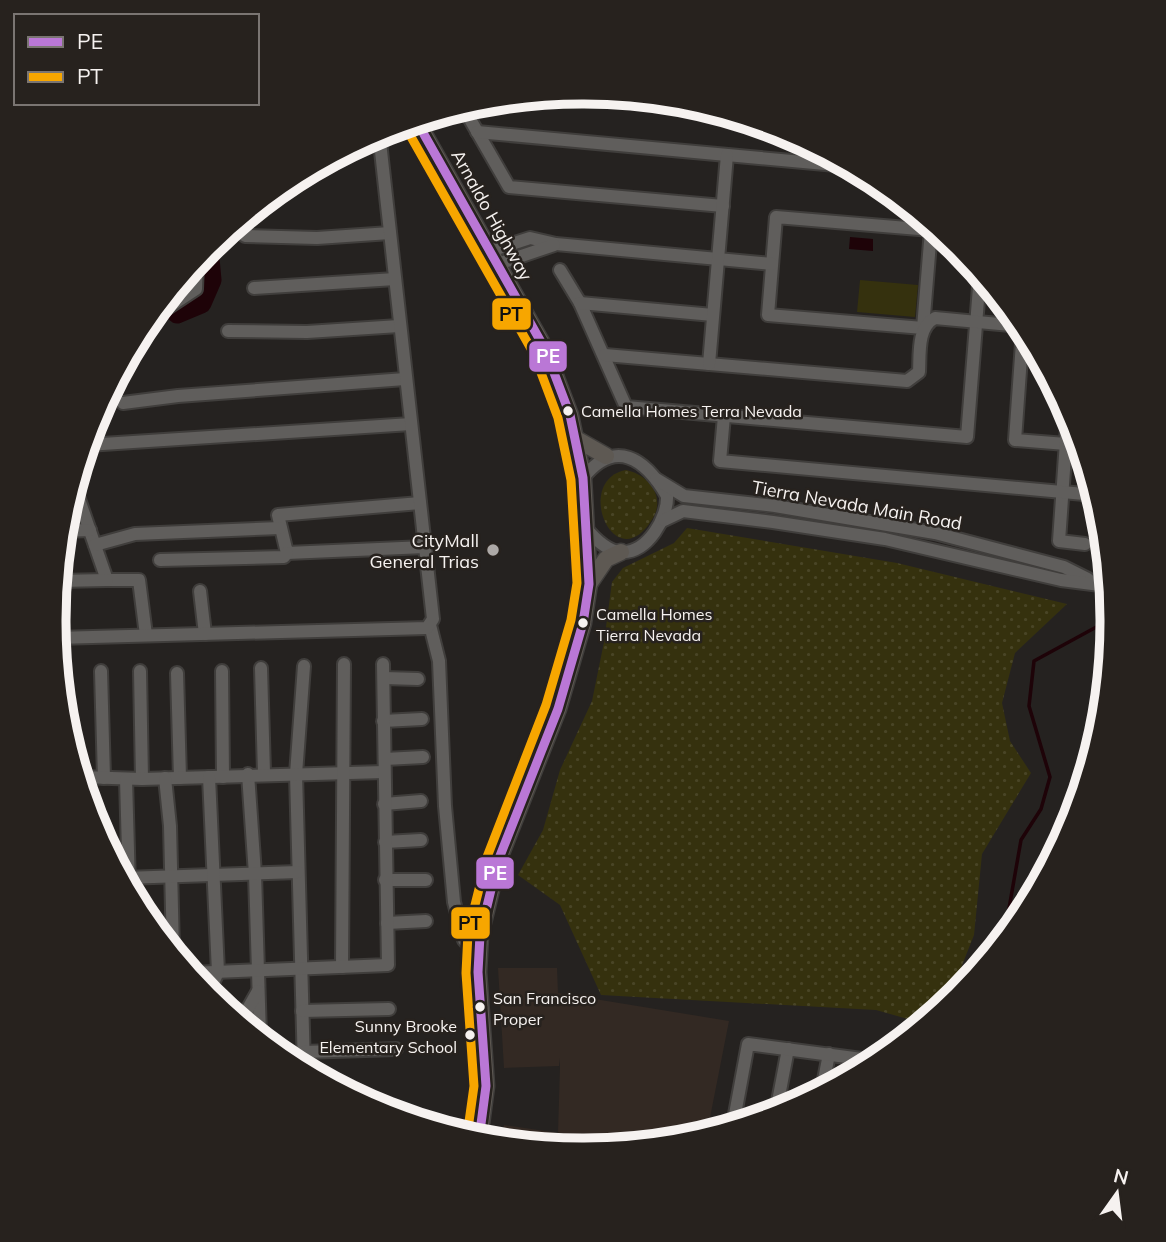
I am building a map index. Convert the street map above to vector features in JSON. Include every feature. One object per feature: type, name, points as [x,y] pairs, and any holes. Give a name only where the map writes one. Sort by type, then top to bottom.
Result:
[{"type":"main road","name":"Arnaldo Highway","points":[[422,130],[545,349],[576,439],[583,478],[589,584],[583,623],[561,698],[498,861],[485,908],[478,964],[474,1035],[475,1097],[471,1125]]},
{"type":"main road","points":[[576,439],[606,456]]},
{"type":"main road","points":[[589,584],[606,559],[621,552]]},
{"type":"main road","name":"Arnaldo Highway","points":[[478,964],[486,1086],[481,1128]]},
{"type":"street","points":[[469,117],[509,187],[723,206]]},
{"type":"street","points":[[477,132],[822,164]]},
{"type":"street","points":[[67,638],[427,628],[430,625],[433,619],[380,146]]},
{"type":"street","points":[[709,364],[727,155]]},
{"type":"street","points":[[919,229],[776,217],[768,315],[923,328],[935,318],[1006,325]]},
{"type":"street","points":[[245,236],[317,238],[390,233]]},
{"type":"street","points":[[605,355],[907,381],[919,372],[930,239]]},
{"type":"street","points":[[494,257],[556,244],[772,264]]},
{"type":"street","points":[[560,270],[580,303],[626,407],[967,437],[978,289]]},
{"type":"street","points":[[178,301],[196,289],[196,279]]},
{"type":"street","points":[[254,288],[394,279]]},
{"type":"street","points":[[580,303],[713,314]]},
{"type":"street","points":[[228,331],[307,332],[399,326]]},
{"type":"street","points":[[1021,348],[1015,440],[1066,444]]},
{"type":"street","points":[[123,403],[178,396],[405,379]]},
{"type":"street","points":[[724,416],[720,461],[1084,494]]},
{"type":"street","points":[[98,444],[411,424]]},
{"type":"street","points":[[1066,440],[1059,541],[1085,544]]},
{"type":"street","points":[[583,478],[595,463],[606,456],[631,458],[656,479],[667,496],[664,520],[639,545],[621,552],[599,543],[585,527]]},
{"type":"street","name":"Tierra Nevada Main Road","points":[[656,479],[684,496],[775,506],[935,533],[1064,567],[1098,582]]},
{"type":"street","points":[[81,501],[107,580]]},
{"type":"street","points":[[287,553],[278,515],[420,503]]},
{"type":"street","name":"Tierra Nevada Main Road","points":[[664,520],[683,511],[785,524],[897,541],[1061,580],[1098,584]]},
{"type":"street","points":[[95,545],[135,534],[280,528]]},
{"type":"street","points":[[74,531],[90,530]]},
{"type":"street","points":[[160,560],[284,557],[287,553],[425,547]]},
{"type":"street","points":[[69,581],[139,580],[146,635]]},
{"type":"street","points":[[200,591],[205,634]]},
{"type":"street","points":[[430,625],[439,661],[445,806],[454,902],[464,940],[478,964]]},
{"type":"street","points":[[342,967],[344,664]]},
{"type":"street","points":[[304,666],[296,774],[303,1052],[396,1049]]},
{"type":"street","points":[[261,668],[264,773]]},
{"type":"street","points":[[102,671],[104,778]]},
{"type":"street","points":[[140,671],[142,779]]},
{"type":"street","points":[[222,671],[223,777]]},
{"type":"street","points":[[205,972],[388,965],[384,880],[386,842],[383,671],[418,679]]},
{"type":"street","points":[[177,673],[180,778]]},
{"type":"street","points":[[383,721],[422,719]]},
{"type":"street","points":[[91,777],[142,779],[343,772],[423,757]]},
{"type":"street","points":[[248,774],[255,874],[259,1023]]},
{"type":"street","points":[[209,777],[218,972],[214,981]]},
{"type":"street","points":[[165,778],[173,934]]},
{"type":"street","points":[[126,779],[127,862]]},
{"type":"street","points":[[384,804],[421,801]]},
{"type":"street","points":[[386,842],[421,840]]},
{"type":"street","points":[[137,880],[171,876],[298,872]]},
{"type":"street","points":[[384,880],[426,880]]},
{"type":"street","points":[[387,923],[426,921]]},
{"type":"street","points":[[246,1012],[258,991]]},
{"type":"street","points":[[302,1011],[389,1009]]},
{"type":"street","points":[[735,1114],[748,1044],[855,1059]]},
{"type":"street","points":[[778,1099],[788,1049]]},
{"type":"street","points":[[825,1077],[829,1054]]},
{"type":"shaded area","points":[[850,237],[873,239],[873,251],[849,249]]},
{"type":"shaded area","points":[[860,280],[918,285],[915,317],[857,312]]},
{"type":"shaded area","points":[[626,470],[647,481],[656,494],[657,502],[653,518],[639,535],[625,539],[614,534],[605,522],[601,506],[602,491],[610,478]]},
{"type":"shaded area","points":[[687,528],[897,563],[1067,604],[1015,653],[1002,703],[1010,741],[1031,773],[982,854],[974,935],[958,976],[911,1020],[876,1010],[601,995],[560,905],[518,875],[543,830],[560,770],[592,701],[612,582],[623,568],[674,543]]},
{"type":"shaded area","points":[[498,968],[557,968],[558,993],[729,1021],[709,1122],[684,1128],[583,1138],[503,1131],[504,1125],[558,1133],[560,1058],[559,1066],[504,1068]]},
{"type":"waterway","points":[[177,313],[201,303],[211,280],[210,265]]},
{"type":"waterway","points":[[1008,914],[1021,840],[1041,809],[1050,777],[1029,706],[1034,661],[1100,625]]},
{"type":"transit line","name":"PE","points":[[422,131],[545,349],[570,415],[583,478],[589,584],[583,623],[558,709],[498,861],[480,935],[478,972],[486,1086],[481,1128]]},
{"type":"transit line","name":"PT","points":[[410,135],[534,354],[558,418],[571,480],[577,583],[571,620],[546,705],[487,857],[468,933],[466,973],[474,1086],[469,1125]]},
{"type":"place","name":"Camella Homes Terra Nevada","points":[[568,411]]},
{"type":"place","name":"CityMall General Trias","points":[[493,550]]},
{"type":"place","name":"Camella Homes Tierra Nevada","points":[[583,623]]},
{"type":"place","name":"San Francisco Proper","points":[[480,1007]]},
{"type":"place","name":"Sunny Brooke Elementary School","points":[[470,1035]]}]
